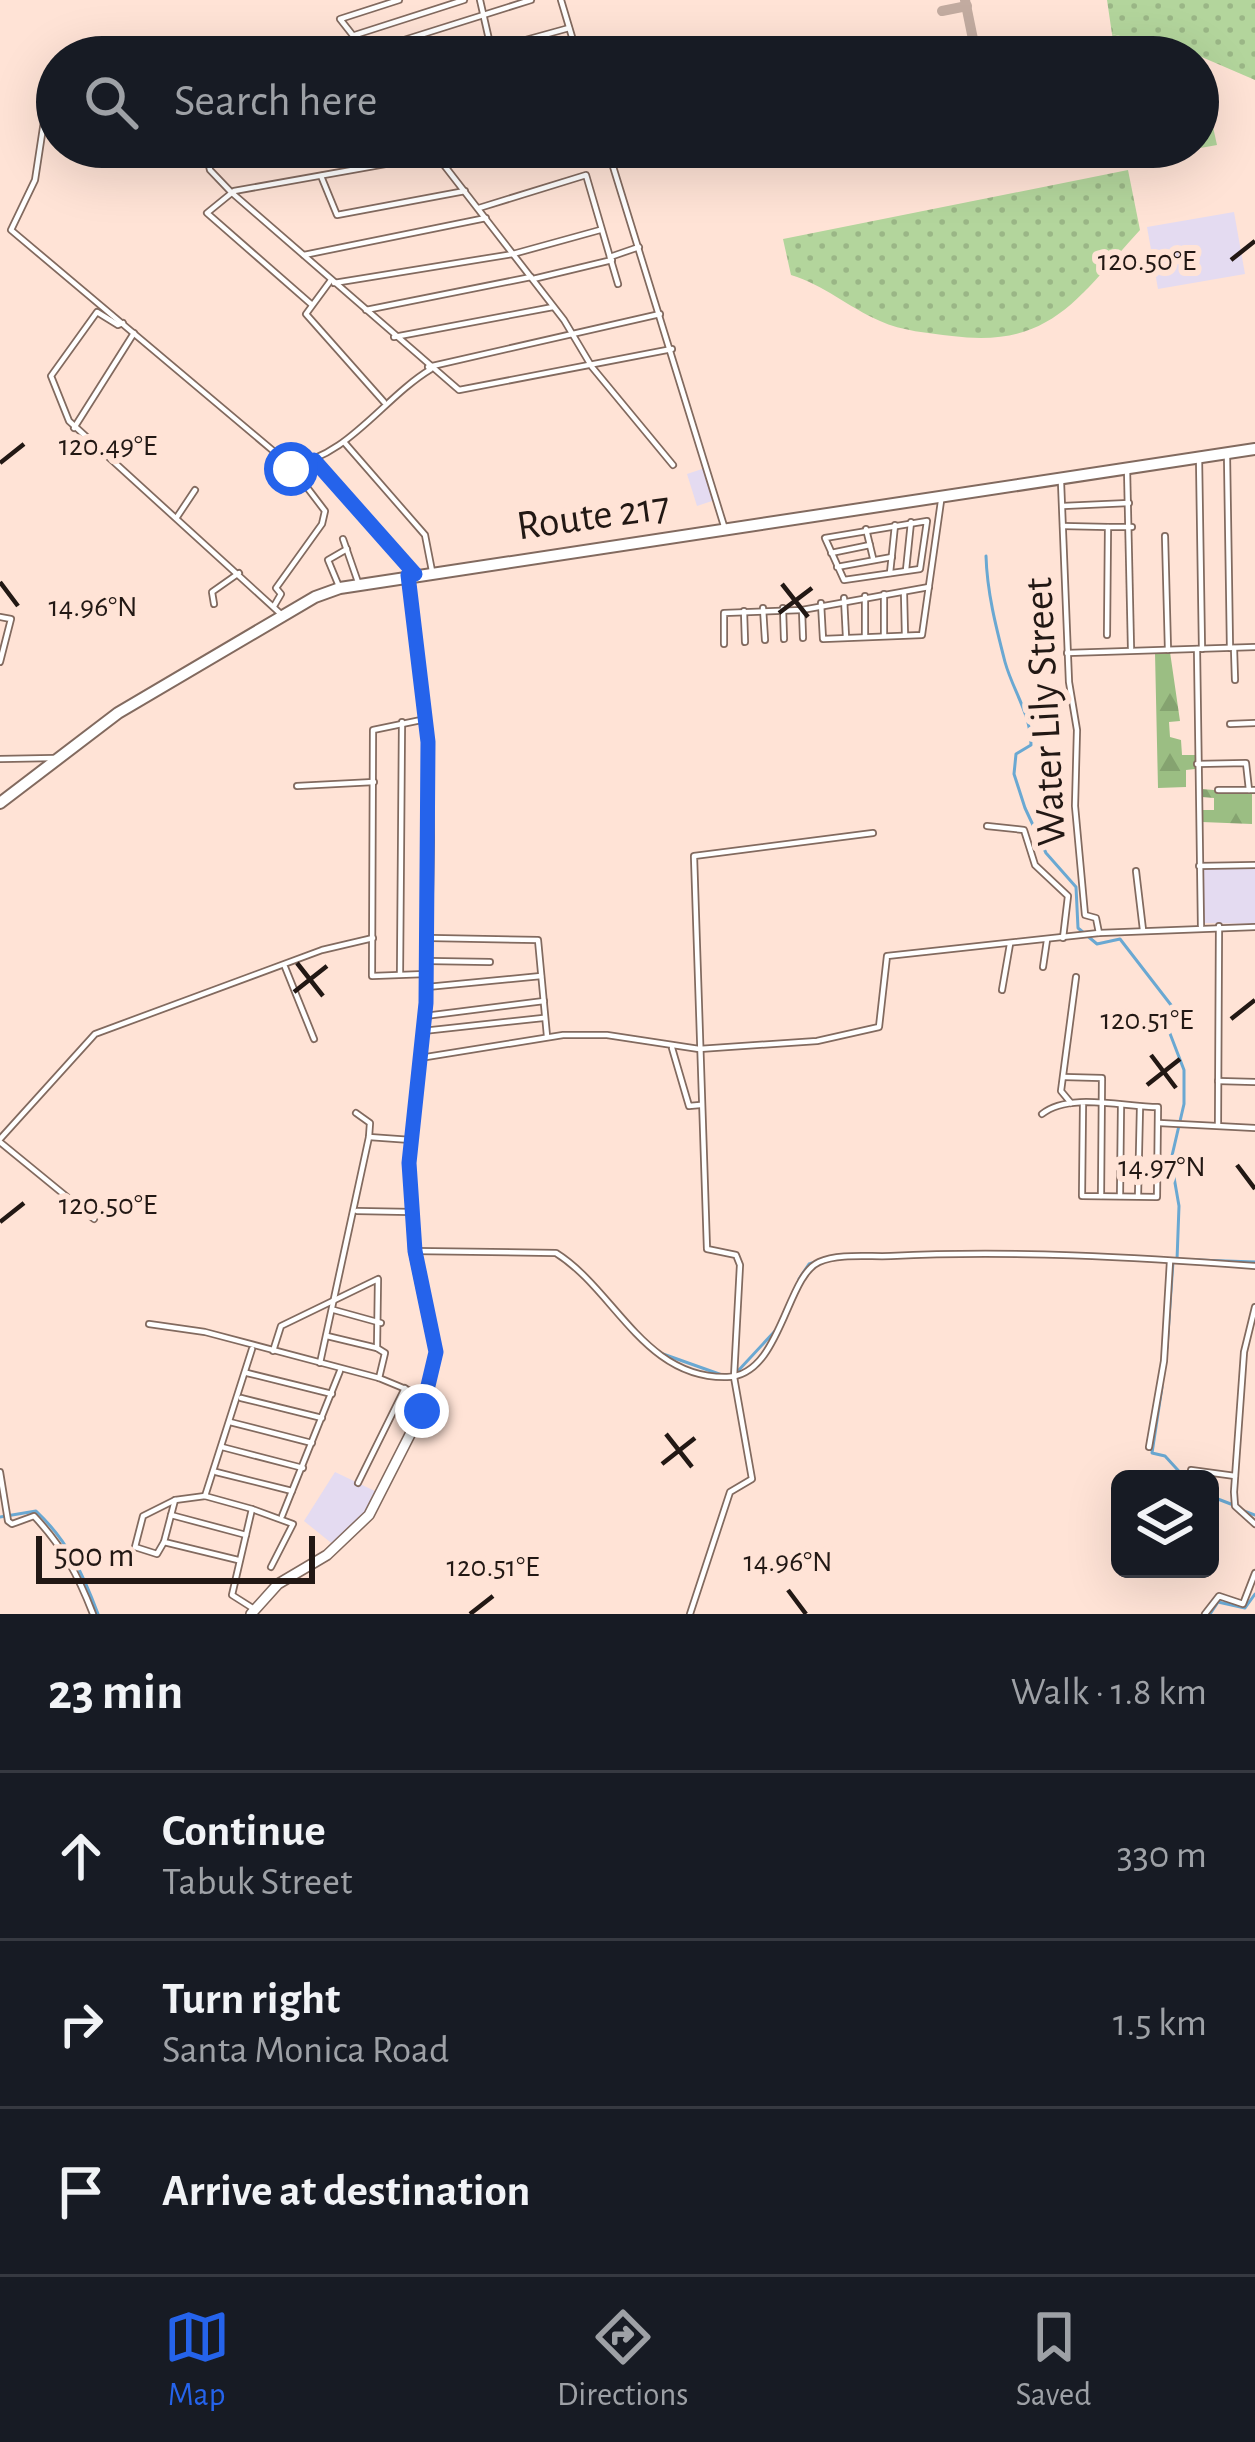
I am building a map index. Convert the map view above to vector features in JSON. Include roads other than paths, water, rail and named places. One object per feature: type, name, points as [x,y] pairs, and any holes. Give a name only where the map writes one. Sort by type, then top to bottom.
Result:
[{"type":"main road","name":"Route 217","points":[[0,803],[118,713],[278,611],[340,588],[1255,449]]},
{"type":"street","points":[[399,0],[340,19],[352,36],[458,1],[462,22]]},
{"type":"street","points":[[480,0],[488,36]]},
{"type":"street","points":[[417,36],[531,0]]},
{"type":"street","points":[[561,0],[571,36]]},
{"type":"street","points":[[544,36],[569,28]]},
{"type":"street","points":[[37,168],[11,230],[290,465],[326,515],[276,588],[281,594],[278,611]]},
{"type":"street","points":[[214,168],[231,192],[459,390],[671,349]]},
{"type":"street","points":[[311,304],[207,213],[231,192],[365,168]]},
{"type":"street","points":[[446,168],[532,278],[592,367],[673,465]]},
{"type":"street","points":[[614,168],[725,528]]},
{"type":"street","points":[[479,208],[586,175],[618,284]]},
{"type":"street","points":[[321,176],[337,215],[465,191]]},
{"type":"street","points":[[303,255],[487,218]]},
{"type":"street","points":[[384,402],[306,314],[333,281],[513,254],[600,230]]},
{"type":"street","points":[[364,310],[532,278],[639,248]]},
{"type":"street","points":[[394,337],[553,307]]},
{"type":"street","points":[[123,323],[116,325],[97,312],[51,376],[74,428],[278,611]]},
{"type":"street","points":[[290,465],[314,460],[344,442],[384,402],[429,368],[660,314]]},
{"type":"street","points":[[74,428],[134,333]]},
{"type":"street","points":[[344,442],[425,535],[433,571]]},
{"type":"street","points":[[1227,453],[1235,680]]},
{"type":"street","points":[[1199,457],[1201,926]]},
{"type":"street","points":[[252,1509],[233,1600],[252,1611],[278,1584],[357,1531],[398,1463],[425,1397],[436,1352],[411,1212],[411,1140],[428,961],[426,719],[412,574],[314,460]]},
{"type":"street","points":[[1127,468],[1132,503],[1131,650]]},
{"type":"street","name":"Water Lily Street","points":[[1061,478],[1067,653],[1077,725],[1075,806],[1085,915],[1096,918],[1100,933]]},
{"type":"street","points":[[177,517],[195,490]]},
{"type":"street","points":[[821,603],[823,639],[922,635],[941,496]]},
{"type":"street","points":[[1063,506],[1132,503]]},
{"type":"street","points":[[876,506],[882,527]]},
{"type":"street","points":[[906,570],[911,522]]},
{"type":"street","points":[[928,523],[923,566],[845,580],[825,536],[895,525],[928,523]]},
{"type":"street","points":[[890,573],[895,525]]},
{"type":"street","points":[[1064,526],[1132,527]]},
{"type":"street","points":[[1107,635],[1108,527]]},
{"type":"street","points":[[866,529],[873,561]]},
{"type":"street","points":[[1165,536],[1168,650]]},
{"type":"street","points":[[343,539],[359,585]]},
{"type":"street","points":[[831,553],[870,545]]},
{"type":"street","points":[[340,588],[328,560],[346,549]]},
{"type":"street","points":[[837,567],[892,557]]},
{"type":"street","points":[[214,604],[212,592],[238,573]]},
{"type":"street","points":[[724,644],[724,613],[802,610],[844,598],[929,586]]},
{"type":"street","points":[[904,590],[905,635]]},
{"type":"street","points":[[884,594],[884,635]]},
{"type":"street","points":[[865,596],[865,636]]},
{"type":"street","points":[[844,598],[846,638]]},
{"type":"street","points":[[763,608],[765,640]]},
{"type":"street","points":[[783,608],[784,639]]},
{"type":"street","points":[[744,610],[745,641]]},
{"type":"street","points":[[802,610],[803,638]]},
{"type":"street","points":[[0,617],[11,620],[0,662]]},
{"type":"street","points":[[1067,653],[1255,647]]},
{"type":"street","points":[[426,719],[374,730],[372,976],[427,974]]},
{"type":"street","points":[[400,976],[402,722]]},
{"type":"street","points":[[1230,724],[1255,723]]},
{"type":"street","points":[[0,759],[59,759]]},
{"type":"street","points":[[1198,764],[1246,763],[1252,790],[1218,790]]},
{"type":"street","points":[[298,786],[374,782]]},
{"type":"street","points":[[987,826],[1024,830],[1035,865],[1068,896],[1063,938]]},
{"type":"street","points":[[690,1614],[730,1492],[752,1479],[734,1377],[740,1265],[736,1255],[707,1249],[694,856],[873,833]]},
{"type":"street","points":[[1199,866],[1255,865]]},
{"type":"street","points":[[1136,871],[1143,930]]},
{"type":"street","points":[[1217,1124],[1219,926]]},
{"type":"street","points":[[421,1058],[547,1036],[607,1035],[699,1049],[817,1041],[878,1029],[887,956],[1100,933],[1255,927]]},
{"type":"street","points":[[94,1219],[0,1140],[95,1034],[284,964],[373,938]]},
{"type":"street","points":[[428,938],[538,940],[547,1036]]},
{"type":"street","points":[[1043,968],[1047,940]]},
{"type":"street","points":[[1002,990],[1010,944]]},
{"type":"street","points":[[428,961],[490,962]]},
{"type":"street","points":[[284,964],[314,1039]]},
{"type":"street","points":[[427,987],[541,976]]},
{"type":"street","points":[[1071,1103],[1061,1091],[1076,976]]},
{"type":"street","points":[[425,1016],[544,1001]]},
{"type":"street","points":[[423,1031],[545,1018]]},
{"type":"street","points":[[673,1048],[689,1106],[700,1105]]},
{"type":"street","points":[[1064,1077],[1102,1078],[1101,1196]]},
{"type":"street","points":[[1218,1081],[1255,1082]]},
{"type":"street","points":[[1042,1114],[1071,1103],[1158,1107],[1156,1197],[1082,1196],[1083,1105]]},
{"type":"street","points":[[1120,1196],[1121,1106]]},
{"type":"street","points":[[1138,1196],[1140,1107]]},
{"type":"street","points":[[320,1363],[369,1137],[370,1123],[356,1113]]},
{"type":"street","points":[[1159,1119],[1255,1128]]},
{"type":"street","points":[[369,1137],[411,1140]]},
{"type":"street","points":[[355,1211],[411,1212]]},
{"type":"street","points":[[415,1251],[556,1253],[644,1343],[669,1361],[734,1377]]},
{"type":"street","points":[[734,1377],[784,1328],[807,1270],[826,1259],[944,1253],[1255,1266]]},
{"type":"street","points":[[1149,1447],[1164,1361],[1170,1261]]},
{"type":"street","points":[[273,1351],[281,1326],[378,1280],[381,1323],[377,1348]]},
{"type":"street","points":[[1255,1307],[1244,1352],[1234,1476],[1235,1506],[1255,1524]]},
{"type":"street","points":[[334,1310],[381,1323]]},
{"type":"street","points":[[149,1324],[205,1332],[379,1378],[425,1397]]},
{"type":"street","points":[[327,1336],[385,1353],[379,1378]]},
{"type":"street","points":[[205,1496],[252,1348]]},
{"type":"street","points":[[282,1516],[341,1369]]},
{"type":"street","points":[[247,1373],[332,1394]]},
{"type":"street","points":[[358,1483],[405,1388]]},
{"type":"street","points":[[238,1398],[322,1418]]},
{"type":"street","points":[[230,1422],[312,1443]]},
{"type":"street","points":[[222,1447],[303,1468]]},
{"type":"street","points":[[0,1472],[6,1515],[12,1524],[34,1516],[48,1531],[75,1565],[93,1614]]},
{"type":"street","points":[[215,1472],[292,1491]]},
{"type":"street","points":[[1219,1474],[1234,1476]]},
{"type":"street","points":[[175,1500],[157,1554],[135,1547],[143,1516],[175,1500],[205,1496],[282,1516],[293,1524],[271,1567]]},
{"type":"street","points":[[171,1515],[246,1535]]},
{"type":"street","points":[[164,1542],[240,1560]]},
{"type":"street","points":[[1205,1614],[1220,1596],[1244,1604],[1255,1573]]},
{"type":"waterway","points":[[986,556],[1002,649],[1030,734],[1031,745],[1016,754],[1014,774],[1025,808],[1046,853],[1076,887],[1078,928],[1097,944],[1120,939],[1171,1005],[1169,1031],[1184,1070],[1184,1104],[1171,1160],[1179,1206],[1177,1260]]},
{"type":"waterway","points":[[927,1253],[953,1252]]},
{"type":"waterway","points":[[799,1279],[809,1264],[828,1258]]},
{"type":"waterway","points":[[1197,1260],[1255,1262]]},
{"type":"waterway","points":[[1167,1348],[1173,1262]]},
{"type":"waterway","points":[[737,1372],[775,1331]]},
{"type":"waterway","points":[[663,1354],[722,1375]]},
{"type":"waterway","points":[[1162,1387],[1152,1453],[1165,1456],[1178,1470]]},
{"type":"waterway","points":[[1219,1499],[1236,1506]]},
{"type":"waterway","points":[[0,1517],[36,1511],[73,1559],[98,1614]]},
{"type":"waterway","points":[[1244,1511],[1255,1515]]},
{"type":"waterway","points":[[1210,1614],[1218,1602],[1245,1608],[1255,1594]]}]
